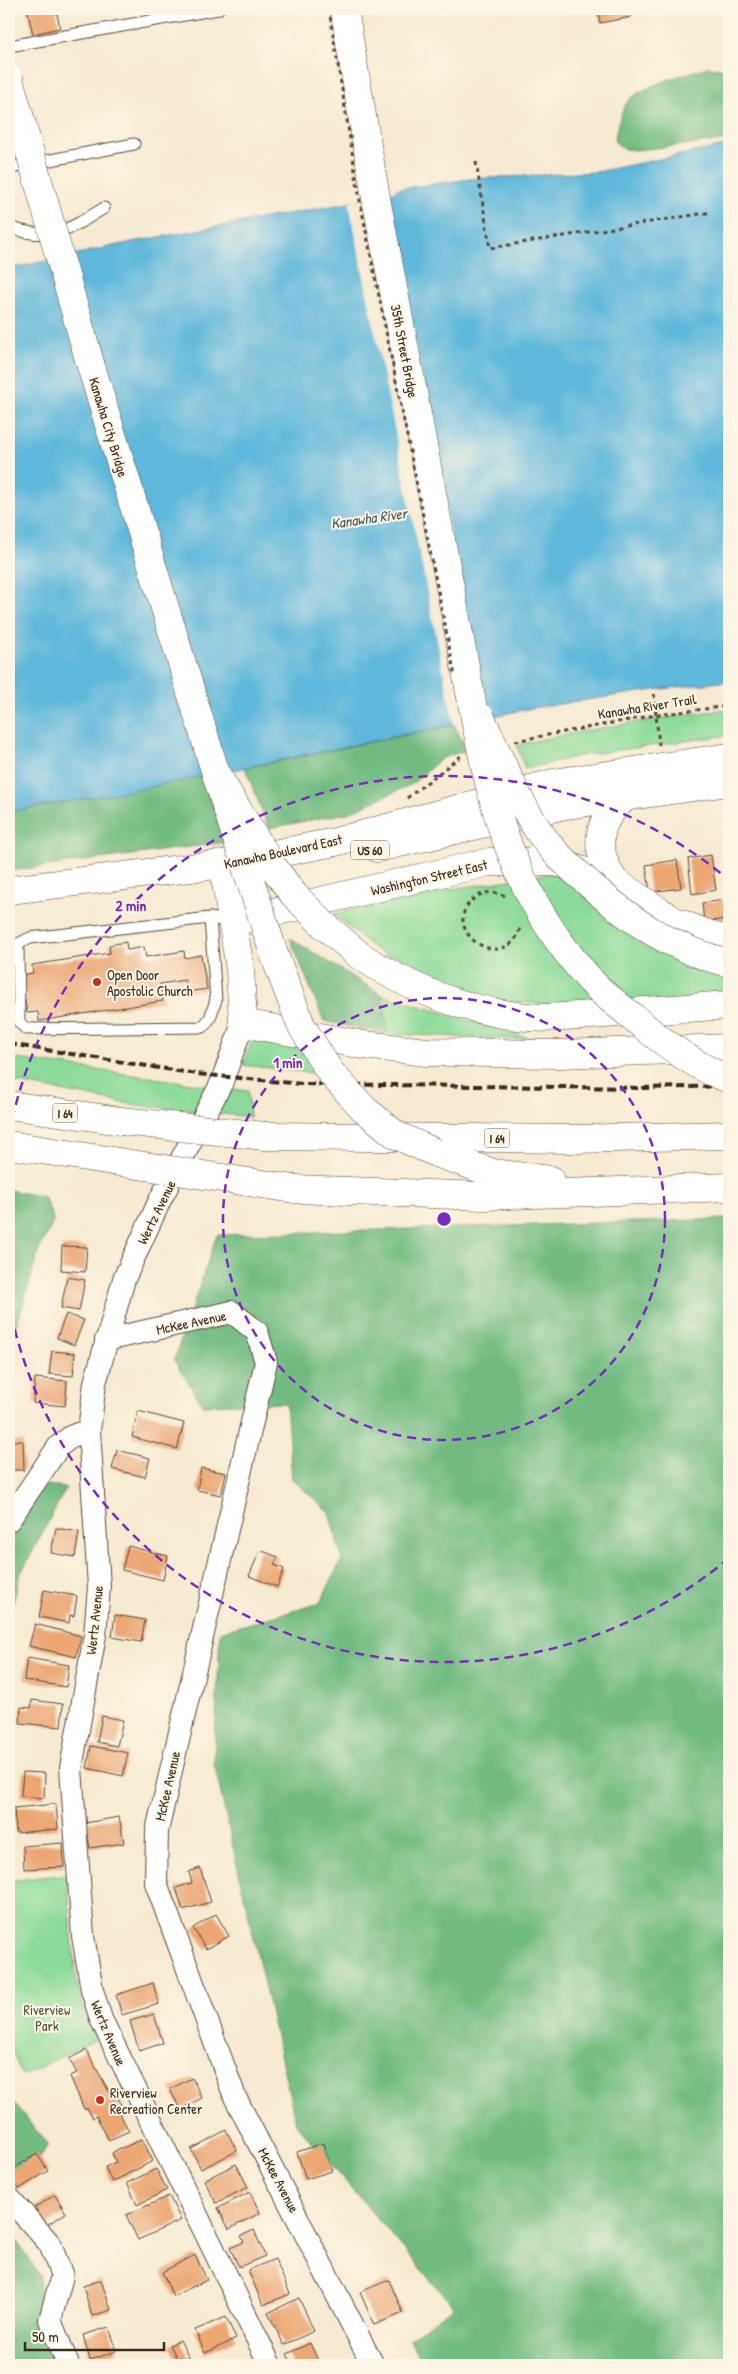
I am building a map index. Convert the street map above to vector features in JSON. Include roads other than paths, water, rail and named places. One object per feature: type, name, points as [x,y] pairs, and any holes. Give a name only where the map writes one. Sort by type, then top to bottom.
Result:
[{"type":"main road","name":"35th Street Bridge","points":[[344,9],[463,688]]},
{"type":"main road","name":"Kanawha City Bridge","points":[[9,79],[90,363],[216,774]]},
{"type":"main road","points":[[463,688],[508,778],[540,833],[559,857],[613,905],[645,929],[677,945],[729,963]]},
{"type":"main road","points":[[463,688],[502,831],[525,887],[546,922],[592,982],[612,1000],[661,1041],[729,1079]]},
{"type":"main road","name":"Kanawha Boulevard East","points":[[9,908],[224,871],[553,783],[729,756]]},
{"type":"main road","points":[[216,774],[270,864],[294,895],[324,925],[360,955],[391,976],[430,993],[481,1010],[518,1016],[562,1017],[729,1005]]},
{"type":"main road","points":[[216,774],[274,954],[302,1025],[330,1072],[364,1109],[396,1135],[436,1153],[493,1173],[567,1182],[672,1189]]},
{"type":"main road","name":"Kanawha Boulevard East","points":[[9,890],[224,871],[266,874],[560,806],[729,782]]},
{"type":"main road","points":[[614,881],[606,867],[600,837],[606,817],[613,807],[627,796]]},
{"type":"main road","name":"Washington Street East","points":[[222,920],[489,862],[556,862],[614,881],[674,920],[729,942]]},
{"type":"main road","name":"Wertz Avenue","points":[[224,871],[222,920],[243,989],[243,1024]]},
{"type":"main road","points":[[243,1024],[364,1045],[427,1052],[560,1054],[729,1048]]},
{"type":"main road","name":"I 64","points":[[9,1105],[121,1121],[266,1136],[576,1139],[729,1135]]},
{"type":"main road","points":[[9,1145],[294,1189],[484,1196],[729,1187]]},
{"type":"street","name":"Wertz Avenue","points":[[243,1024],[221,1084],[160,1200],[124,1279],[95,1384],[89,1430],[99,1588],[95,1635],[76,1729],[71,1768],[80,1907],[92,1990],[101,2019],[270,2365]]},
{"type":"street","name":"McKee Avenue","points":[[106,1340],[232,1312],[257,1332],[266,1362],[157,1831],[156,1883],[235,2097],[373,2365]]},
{"type":"street","points":[[9,1520],[59,1446],[72,1436],[89,1430]]},
{"type":"street","points":[[9,2198],[50,2244],[62,2276],[50,2320],[68,2365]]},
{"type":"lane","points":[[9,46],[218,9]]},
{"type":"lane","points":[[9,168],[134,144]]},
{"type":"lane","points":[[12,228],[31,234],[46,234],[74,227],[104,208]]},
{"type":"lane","points":[[222,920],[216,1000],[210,1018],[203,1027],[26,1029],[19,1022],[18,944],[30,938],[222,920]]},
{"type":"water","name":"Kanawha River","points":[[729,145],[729,681],[533,708],[146,788],[9,812],[9,269],[132,242],[387,196],[398,189],[470,179],[596,172]]},
{"type":"railway","points":[[9,1044],[197,1074],[302,1084],[644,1088],[729,1086]]},
{"type":"place","name":"Open Door Apostolic Church","points":[[97,982]]},
{"type":"place","name":"Riverview Recreation Center","points":[[100,2100]]},
{"type":"park label","name":"Riverview Park","points":[[47,2018]]}]
